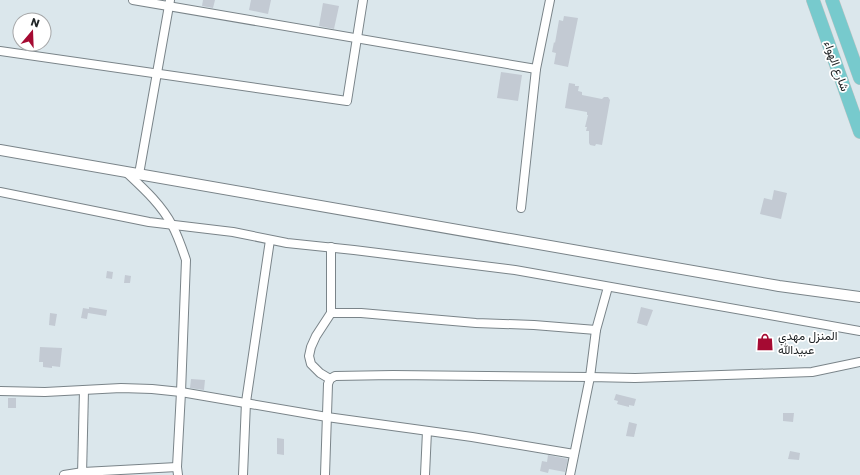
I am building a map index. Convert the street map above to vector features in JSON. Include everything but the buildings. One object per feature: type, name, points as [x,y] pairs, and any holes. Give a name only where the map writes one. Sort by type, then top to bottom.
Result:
[{"type":"main road","name":"شارع الهواء","points":[[813,0],[860,132]]},
{"type":"main road","name":"شارع الهواء","points":[[832,0],[860,78]]},
{"type":"street","points":[[132,0],[170,3],[357,39],[536,69]]},
{"type":"street","points":[[0,51],[347,101],[363,0]]},
{"type":"street","points":[[521,208],[536,69],[550,0]]},
{"type":"street","points":[[140,174],[170,3]]},
{"type":"street","points":[[0,150],[771,284],[860,297]]},
{"type":"street","points":[[64,475],[177,471],[186,260],[181,243],[172,225],[151,195],[126,172]]},
{"type":"street","points":[[0,192],[149,222],[233,232],[287,243],[331,247],[515,270],[860,331]]},
{"type":"street","points":[[243,475],[246,402],[270,240]]},
{"type":"street","points":[[330,379],[310,364],[309,356],[316,336],[331,313],[331,247]]},
{"type":"street","points":[[570,475],[590,378],[596,330],[608,286]]},
{"type":"street","points":[[331,313],[361,313],[476,323],[534,325],[596,330]]},
{"type":"street","points":[[325,475],[328,384],[330,379],[335,376],[393,375],[634,378],[812,372],[860,362]]},
{"type":"street","points":[[0,392],[152,388],[246,402],[326,417],[574,454]]},
{"type":"street","points":[[82,474],[84,390]]},
{"type":"street","points":[[425,475],[427,431]]},
{"type":"place","name":"المنزل مهدي عبيدالله","points":[[765,342]]}]
